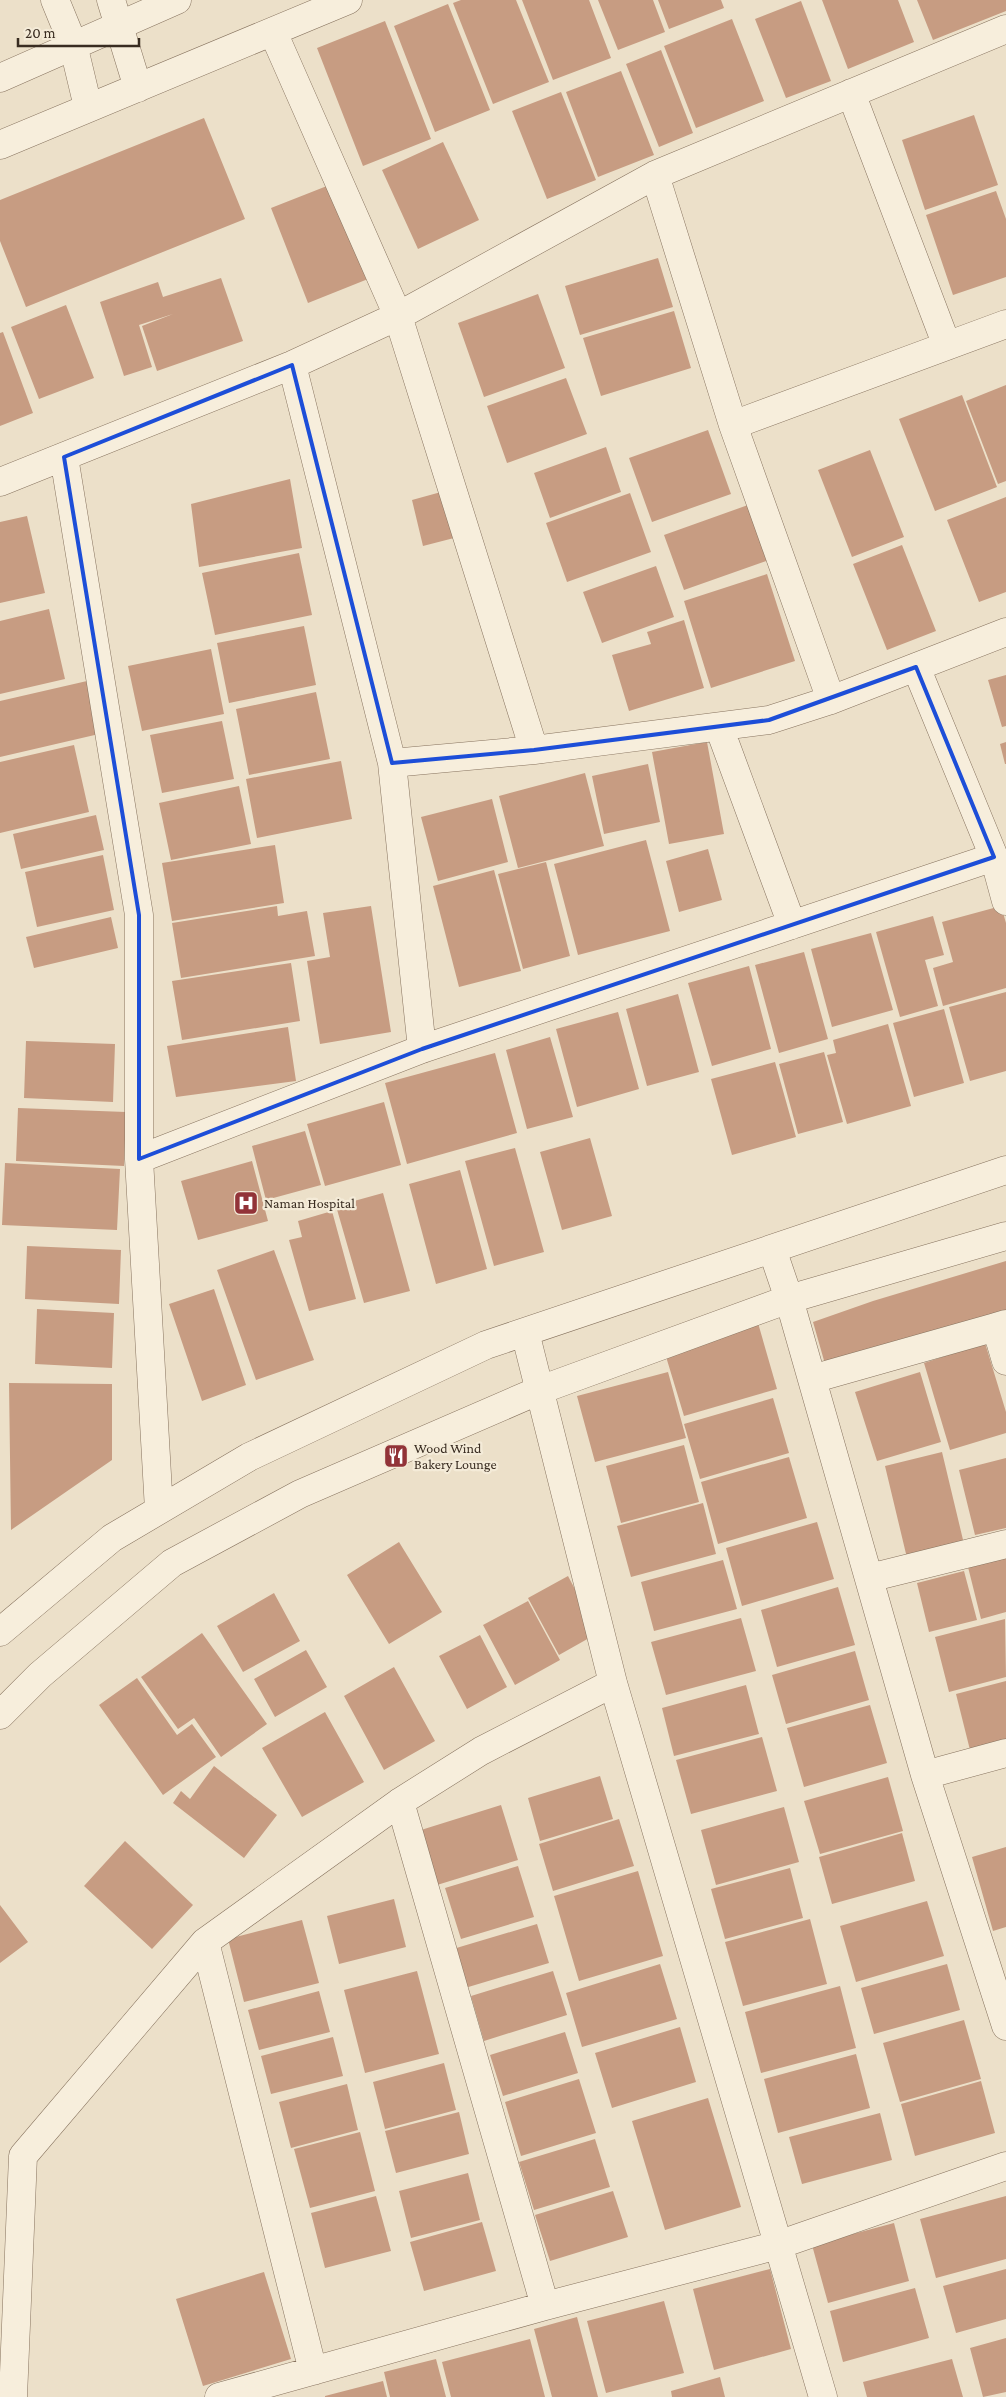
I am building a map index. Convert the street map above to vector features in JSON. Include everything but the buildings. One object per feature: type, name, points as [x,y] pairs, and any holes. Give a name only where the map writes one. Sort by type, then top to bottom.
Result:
[{"type":"street","points":[[55,0],[73,44],[88,107]]},
{"type":"street","points":[[0,78],[73,44],[115,12],[177,0]]},
{"type":"street","points":[[0,145],[348,0]]},
{"type":"street","points":[[115,12],[138,88]]},
{"type":"street","points":[[0,482],[292,365],[398,316],[655,175],[1006,29]]},
{"type":"street","points":[[273,32],[398,316],[534,750]]},
{"type":"street","points":[[851,93],[947,346]]},
{"type":"street","points":[[655,175],[733,425],[831,700]]},
{"type":"street","points":[[733,425],[1006,324]]},
{"type":"street","points":[[292,365],[392,763],[422,1049]]},
{"type":"street","points":[[64,457],[139,915],[139,1158],[160,1510]]},
{"type":"street","points":[[392,763],[534,750],[769,720],[831,700],[1006,632]]},
{"type":"street","points":[[916,667],[994,858],[1006,901]]},
{"type":"street","points":[[719,727],[792,925]]},
{"type":"street","points":[[139,1158],[422,1049],[994,858]]},
{"type":"street","points":[[0,1632],[112,1538],[249,1456],[486,1345],[1006,1170]]},
{"type":"street","points":[[0,1715],[40,1675],[172,1563],[300,1494],[540,1390],[789,1299],[1006,1236]]},
{"type":"street","points":[[772,1249],[789,1299],[925,1775],[1006,2026]]},
{"type":"street","points":[[812,1379],[1001,1326],[1006,1361]]},
{"type":"street","points":[[525,1332],[613,1683],[823,2397]]},
{"type":"street","points":[[868,1578],[1006,1544]]},
{"type":"street","points":[[13,2397],[24,2156],[206,1942],[400,1802],[481,1751],[613,1683]]},
{"type":"street","points":[[925,1775],[1006,1753]]},
{"type":"street","points":[[400,1802],[545,2306]]},
{"type":"street","points":[[206,1942],[313,2371]]},
{"type":"street","points":[[219,2397],[545,2306],[778,2245],[1006,2166]]},
{"type":"highlighted area","points":[[292,365],[392,763],[534,750],[769,720],[916,667],[994,857],[422,1049],[139,1159],[139,915],[64,457]]},
{"type":"place","name":"Naman Hospital","points":[[246,1203]]},
{"type":"place","name":"Wood Wind Bakery Lounge","points":[[396,1456]]}]
